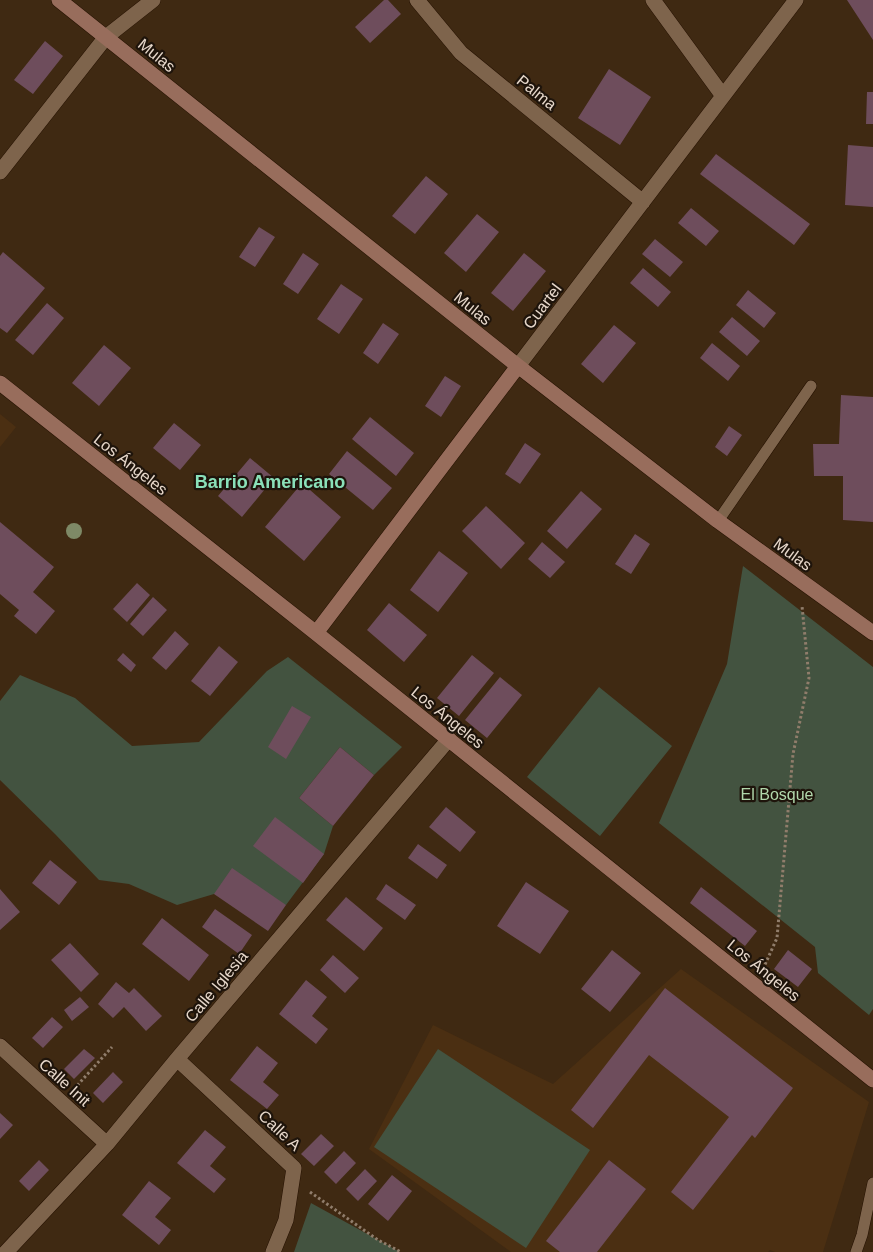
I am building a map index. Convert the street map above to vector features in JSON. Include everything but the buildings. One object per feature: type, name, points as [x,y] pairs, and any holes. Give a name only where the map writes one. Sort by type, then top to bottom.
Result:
[{"type":"street","name":"Mulas","points":[[59,0],[518,366],[718,521],[873,633]]},
{"type":"street","points":[[0,172],[106,37],[154,0]]},
{"type":"street","name":"Palma","points":[[417,0],[462,52],[643,202]]},
{"type":"street","points":[[653,0],[723,96]]},
{"type":"street","name":"Cuartel","points":[[316,633],[796,0]]},
{"type":"street","name":"Los Ángeles","points":[[0,383],[316,633],[873,1080]]},
{"type":"street","name":"Calle Iglesia","points":[[6,1252],[107,1144],[449,740]]},
{"type":"street","name":"Calle Init","points":[[0,1046],[107,1144]]},
{"type":"street","name":"Calle A","points":[[177,1059],[294,1168],[293,1180]]},
{"type":"street","points":[[272,1252],[286,1220],[293,1180]]},
{"type":"lane","points":[[718,521],[810,386]]},
{"type":"lane","points":[[856,1252],[862,1235],[873,1183]]},
{"type":"path","points":[[756,986],[777,938],[793,754],[809,678],[800,581]]},
{"type":"path","points":[[62,1103],[112,1047]]},
{"type":"path","points":[[293,1180],[378,1240],[401,1252]]},
{"type":"shaded area","points":[[0,414],[16,427],[0,447]]},
{"type":"shaded area","points":[[681,969],[869,1102],[823,1252],[775,1252],[770,1250],[768,1252],[511,1252],[369,1149],[433,1025],[553,1084]]},
{"type":"green space","name":"El Bosque","points":[[743,566],[873,667],[873,1009],[869,1015],[818,973],[815,947],[659,823],[727,664]]},
{"type":"green space","points":[[288,657],[402,747],[374,775],[340,747],[299,798],[333,826],[324,854],[286,905],[214,894],[177,905],[129,884],[99,880],[0,780],[0,701],[20,675],[75,698],[132,746],[199,742],[267,671]]},
{"type":"green space","points":[[599,687],[672,746],[600,836],[527,777]]},
{"type":"green space","points":[[438,1049],[590,1150],[526,1248],[374,1147]]},
{"type":"green space","points":[[311,1203],[400,1252],[294,1252]]},
{"type":"district","name":"Barrio Americano","points":[[270,482]]}]
